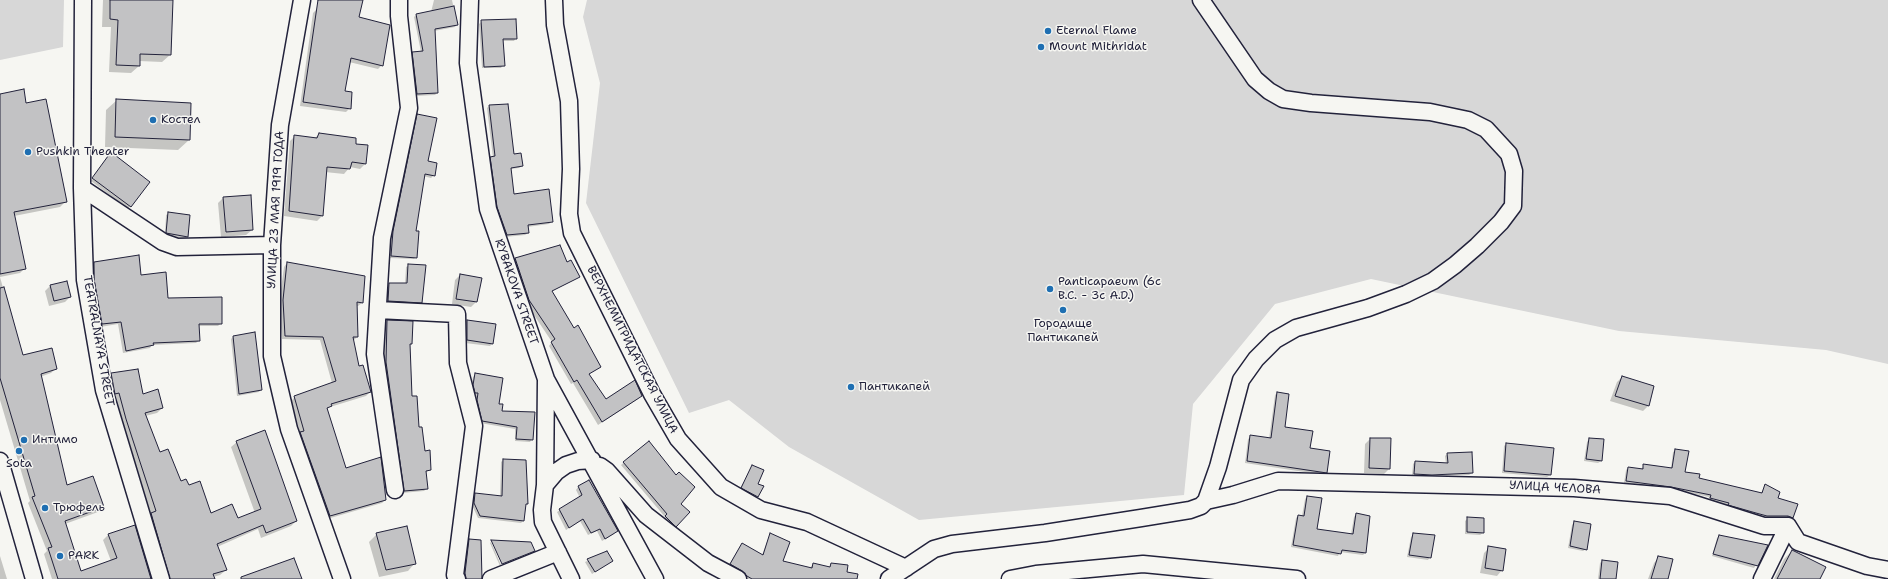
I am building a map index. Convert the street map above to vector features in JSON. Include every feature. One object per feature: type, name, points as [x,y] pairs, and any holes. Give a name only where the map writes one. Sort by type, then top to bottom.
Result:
[{"type":"street","name":"TEATRALNAYA STREET","points":[[83,0],[82,188],[86,280],[104,390],[161,579]]},
{"type":"street","name":"УЛИЦА 23 МАЯ 1919 ГОДА","points":[[302,0],[280,126],[272,245],[272,356],[289,429],[342,579]]},
{"type":"street","points":[[395,490],[375,354],[382,238],[409,108],[399,16],[399,0]]},
{"type":"street","name":"RYBAKOVA STREET","points":[[470,0],[468,63],[488,209],[546,379],[544,485],[542,510],[543,522],[571,579]]},
{"type":"street","name":"ВЕРХНЕМИТРИДАТСКАЯ УЛИЦА","points":[[554,0],[555,25],[569,101],[571,169],[569,214],[572,233],[652,394],[678,439],[721,487],[761,510],[807,522],[906,568]]},
{"type":"street","points":[[889,579],[934,549],[952,544],[1045,533],[1190,510],[1201,506],[1206,500],[1218,467],[1241,380],[1256,359],[1275,340],[1296,328],[1368,308],[1406,294],[1433,281],[1455,265],[1501,222],[1513,206],[1514,171],[1509,154],[1497,139],[1486,129],[1468,120],[1430,112],[1310,103],[1283,99],[1269,91],[1255,79],[1201,0]]},
{"type":"street","points":[[82,188],[163,242],[177,247],[272,245]]},
{"type":"street","points":[[378,310],[457,314],[458,363],[474,426],[455,575],[457,579]]},
{"type":"street","points":[[546,379],[592,460],[656,579]]},
{"type":"street","points":[[544,485],[556,472],[566,466],[578,461],[592,460],[607,471],[646,515],[708,563],[738,579]]},
{"type":"street","points":[[0,461],[34,579]]},
{"type":"street","name":"УЛИЦА ЧЕЛОВА","points":[[1206,500],[1233,495],[1278,481],[1574,488],[1670,496],[1764,526],[1788,526]]},
{"type":"street","points":[[1788,526],[1798,542],[1867,566],[1888,570]]},
{"type":"street","points":[[1762,579],[1788,526]]},
{"type":"street","points":[[491,579],[558,552]]},
{"type":"street","points":[[1010,579],[1036,574],[1144,564],[1298,579]]},
{"type":"shaded area","points":[[0,0],[64,0],[63,47],[0,60]]},
{"type":"shaded area","points":[[587,0],[1888,0],[1888,364],[1826,350],[1619,331],[1371,279],[1275,304],[1193,404],[1184,495],[919,520],[789,447],[729,400],[689,413],[586,203],[600,83],[583,17]]},
{"type":"building","points":[[110,0],[173,0],[171,55],[140,54],[140,66],[116,65],[118,20],[110,19]]},
{"type":"building","points":[[318,0],[363,0],[359,17],[390,25],[383,66],[351,58],[345,91],[352,92],[351,109],[303,102]]},
{"type":"building","points":[[454,6],[458,25],[435,29],[438,93],[417,94],[412,52],[423,51],[416,14]]},
{"type":"building","points":[[516,19],[517,39],[503,39],[505,66],[484,67],[481,20]]},
{"type":"building","name":"Pushkin Theater","points":[[24,89],[26,103],[46,99],[67,202],[14,212],[26,269],[0,274],[0,94]]},
{"type":"building","name":"Костел","points":[[116,99],[191,103],[190,140],[115,137]]},
{"type":"building","points":[[508,104],[514,154],[521,153],[523,166],[511,168],[514,194],[549,189],[553,222],[528,225],[529,233],[507,235],[497,207],[490,157],[495,156],[489,105]]},
{"type":"building","points":[[417,114],[437,118],[428,161],[437,163],[435,176],[425,174],[416,231],[419,231],[417,258],[391,256],[393,231]]},
{"type":"building","points":[[319,133],[356,138],[356,144],[368,145],[366,164],[352,162],[350,169],[327,167],[323,216],[289,211],[294,135],[317,138]]},
{"type":"building","points":[[111,152],[150,182],[131,207],[92,178]]},
{"type":"building","points":[[251,195],[253,230],[226,232],[223,197]]},
{"type":"building","points":[[168,212],[190,215],[188,237],[166,233]]},
{"type":"building","points":[[560,245],[567,262],[571,260],[580,277],[552,291],[574,328],[578,325],[601,367],[589,374],[606,399],[635,380],[642,396],[602,422],[577,380],[574,382],[551,342],[555,339],[529,300],[515,258]]},
{"type":"building","points":[[139,255],[141,275],[166,272],[168,298],[222,297],[222,324],[199,324],[200,341],[153,343],[154,345],[126,351],[121,322],[102,324],[94,279],[94,262]]},
{"type":"building","points":[[287,262],[365,276],[363,303],[357,302],[358,337],[353,337],[359,366],[363,365],[371,392],[331,404],[332,406],[327,408],[346,468],[381,457],[386,500],[330,516],[300,432],[304,431],[294,396],[336,381],[323,337],[285,336],[283,300]]},
{"type":"building","points":[[408,264],[426,265],[422,303],[388,301],[389,283],[407,283]]},
{"type":"building","points":[[460,274],[482,278],[477,302],[456,299]]},
{"type":"building","points":[[67,281],[71,297],[54,301],[50,285]]},
{"type":"building","points":[[4,287],[23,355],[52,348],[57,369],[41,374],[67,485],[93,476],[104,507],[65,521],[81,571],[117,558],[108,534],[135,525],[151,579],[58,579],[48,548],[52,547],[32,497],[35,496],[0,378],[0,288]]},
{"type":"building","points":[[387,320],[413,321],[412,344],[410,344],[412,396],[417,396],[419,427],[422,427],[425,451],[430,450],[431,470],[426,471],[428,489],[404,491],[386,362]]},
{"type":"building","points":[[467,320],[496,324],[493,344],[467,340]]},
{"type":"building","points":[[255,332],[262,390],[239,394],[233,336]]},
{"type":"building","points":[[138,369],[143,394],[158,389],[163,408],[145,413],[160,452],[168,449],[181,481],[186,479],[189,485],[200,481],[211,513],[232,504],[238,518],[261,509],[236,441],[265,430],[297,521],[266,533],[263,525],[217,544],[227,570],[213,574],[215,579],[170,579],[151,513],[156,511],[119,393],[115,394],[111,373]]},
{"type":"building","points":[[475,373],[503,378],[499,404],[503,404],[502,411],[535,412],[533,440],[516,439],[517,427],[482,421],[477,400],[478,393],[475,393],[473,385]]},
{"type":"building","points":[[1622,376],[1654,386],[1649,406],[1615,396]]},
{"type":"building","points":[[1277,392],[1289,394],[1285,427],[1313,431],[1310,448],[1330,451],[1327,473],[1247,461],[1250,435],[1271,438]]},
{"type":"building","points":[[1370,438],[1391,438],[1390,469],[1369,468]]},
{"type":"building","points":[[1589,438],[1604,439],[1602,461],[1586,459]]},
{"type":"building","points":[[649,441],[676,475],[679,472],[695,487],[681,504],[690,512],[676,527],[665,516],[667,514],[623,462]]},
{"type":"building","points":[[1506,443],[1554,448],[1551,475],[1504,471]]},
{"type":"building","points":[[1675,449],[1689,451],[1685,472],[1700,474],[1699,478],[1762,493],[1765,484],[1780,492],[1778,498],[1798,504],[1793,518],[1788,516],[1767,516],[1756,513],[1710,498],[1711,495],[1671,487],[1626,481],[1628,467],[1643,469],[1643,464],[1672,468]]},
{"type":"building","points":[[1472,452],[1473,473],[1432,475],[1414,474],[1415,461],[1448,463],[1447,453]]},
{"type":"building","points":[[503,459],[526,460],[528,504],[526,504],[524,521],[480,516],[474,503],[475,493],[502,496]]},
{"type":"building","points":[[752,465],[764,470],[758,484],[764,486],[758,497],[741,488]]},
{"type":"building","points":[[589,480],[618,531],[605,539],[600,529],[591,533],[583,519],[569,528],[559,509],[582,495],[578,486]]},
{"type":"building","points":[[1307,496],[1322,498],[1317,529],[1353,534],[1356,513],[1370,516],[1366,553],[1342,550],[1341,554],[1293,545],[1298,515],[1304,516]]},
{"type":"building","points":[[1467,517],[1484,518],[1484,533],[1467,532]]},
{"type":"building","points":[[1574,521],[1591,524],[1587,550],[1570,546]]},
{"type":"building","points":[[407,526],[416,564],[386,570],[376,533]]},
{"type":"building","points":[[770,533],[790,542],[783,561],[812,568],[813,563],[830,567],[831,563],[848,565],[847,572],[858,574],[857,579],[752,579],[730,564],[742,543],[763,555]]},
{"type":"building","points":[[1413,533],[1435,535],[1431,558],[1409,555]]},
{"type":"building","points":[[1719,535],[1768,545],[1758,566],[1713,554]]},
{"type":"building","points":[[469,539],[481,540],[482,579],[466,579],[465,573]]},
{"type":"building","points":[[491,540],[531,542],[535,551],[502,564]]},
{"type":"building","points":[[1488,546],[1506,549],[1503,571],[1485,568]]},
{"type":"building","points":[[1792,550],[1826,567],[1820,579],[1777,579]]},
{"type":"building","points":[[607,551],[613,561],[595,572],[587,559]]},
{"type":"building","points":[[1658,556],[1673,559],[1668,579],[1651,579]]},
{"type":"building","points":[[294,558],[302,579],[241,579],[241,577]]},
{"type":"building","points":[[1602,560],[1618,562],[1616,579],[1600,579]]},
{"type":"place","name":"Eternal Flame","points":[[1048,31]]},
{"type":"place","name":"Mount Mithridat","points":[[1041,47]]},
{"type":"place","name":"Костел","points":[[153,120]]},
{"type":"place","name":"Pushkin Theater","points":[[28,152]]},
{"type":"place","name":"Panticapaeum (6c B.C. - 3c A.D.)","points":[[1050,289]]},
{"type":"place","name":"Городище Пантикапей","points":[[1063,310]]},
{"type":"place","name":"Пантикапей","points":[[851,387]]},
{"type":"place","name":"Интимо","points":[[24,440]]},
{"type":"place","name":"Sota","points":[[19,451]]},
{"type":"place","name":"Трюфель","points":[[45,508]]},
{"type":"place","name":"PARK","points":[[60,556]]}]
